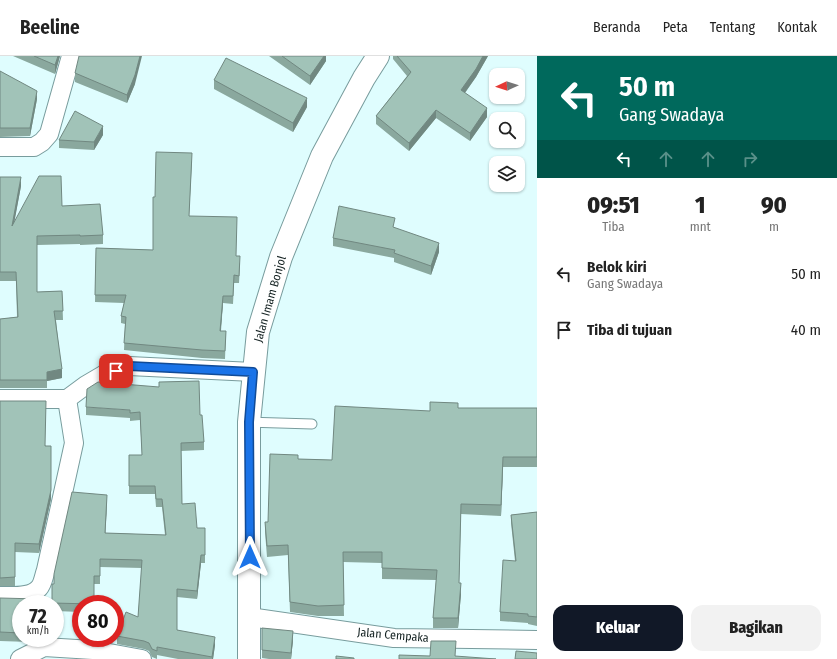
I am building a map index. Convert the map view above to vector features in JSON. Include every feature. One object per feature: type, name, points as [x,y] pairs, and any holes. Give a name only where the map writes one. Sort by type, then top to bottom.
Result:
[{"type":"highway","name":"Jalan Imam Bonjol","points":[[249,659],[249,422],[258,332],[281,257],[322,156],[364,78],[378,56]]},
{"type":"street","points":[[0,147],[34,147],[42,142],[49,134],[71,56]]},
{"type":"street","points":[[0,399],[67,399],[86,385],[103,376],[129,366],[253,372]]},
{"type":"street","points":[[0,596],[20,596],[35,591],[40,587],[46,570],[74,443],[67,399]]},
{"type":"street","name":"Jalan Cempaka","points":[[250,617],[394,638],[537,640]]},
{"type":"street","points":[[20,659],[44,647],[92,650],[142,659]]},
{"type":"lane","points":[[249,422],[312,424]]},
{"type":"building","points":[[34,56],[58,56],[55,65]]},
{"type":"building","points":[[79,56],[140,56],[135,75],[127,95],[75,73]]},
{"type":"building","points":[[282,56],[324,56],[310,76]]},
{"type":"building","points":[[397,56],[483,56],[461,90],[487,108],[470,133],[436,110],[409,143],[376,116],[411,72]]},
{"type":"building","points":[[226,58],[307,98],[293,123],[214,80]]},
{"type":"building","points":[[0,71],[37,91],[30,128],[0,128]]},
{"type":"building","points":[[75,111],[103,126],[94,142],[59,140]]},
{"type":"building","points":[[156,152],[192,153],[189,216],[237,217],[236,256],[240,256],[239,276],[234,275],[233,296],[223,296],[220,331],[226,331],[225,351],[124,343],[126,317],[121,316],[126,295],[95,295],[96,248],[153,250],[153,197],[155,197]]},
{"type":"building","points":[[39,176],[61,176],[62,206],[100,204],[103,235],[37,236],[37,292],[62,291],[63,311],[54,311],[62,369],[47,372],[47,380],[0,380],[0,319],[18,317],[16,272],[0,272],[0,177],[21,177],[12,226]]},
{"type":"building","points":[[339,206],[395,218],[393,227],[439,243],[431,266],[394,253],[395,250],[333,238]]},
{"type":"building","points":[[199,381],[200,415],[202,415],[204,442],[181,443],[182,504],[195,503],[197,528],[205,528],[205,555],[201,555],[197,591],[177,589],[177,630],[215,637],[212,657],[157,647],[157,651],[152,649],[149,643],[124,637],[124,617],[126,612],[138,617],[142,560],[100,559],[100,576],[94,576],[94,595],[72,595],[72,603],[64,603],[64,595],[52,595],[52,584],[54,584],[54,574],[72,492],[107,495],[105,533],[166,535],[162,499],[156,499],[155,486],[129,486],[129,455],[142,455],[140,412],[130,413],[130,410],[86,407],[87,389],[98,382],[159,387],[159,382]]},
{"type":"building","points":[[0,401],[46,401],[45,446],[51,446],[51,490],[39,544],[15,543],[15,577],[0,578]]},
{"type":"building","points":[[430,402],[458,403],[458,408],[537,408],[537,457],[503,457],[501,505],[461,504],[459,583],[461,583],[458,618],[433,618],[437,570],[382,568],[382,552],[343,552],[344,605],[318,606],[290,602],[288,545],[267,546],[265,522],[268,522],[270,454],[298,455],[298,459],[332,460],[335,406],[430,411]]},
{"type":"building","points":[[537,512],[537,617],[528,616],[528,614],[500,612],[503,560],[516,561],[511,515]]},
{"type":"building","points":[[0,598],[12,598],[12,633],[0,632]]},
{"type":"building","points":[[262,628],[293,631],[291,653],[262,650]]},
{"type":"building","points":[[431,641],[456,641],[455,656],[496,659],[399,659],[399,655],[430,656]]},
{"type":"building","points":[[516,651],[537,653],[537,659],[515,659]]},
{"type":"building","points":[[336,656],[354,658],[354,659],[336,659]]},
{"type":"route","points":[[116,371],[129,366],[253,372],[249,422],[250,557]]}]
